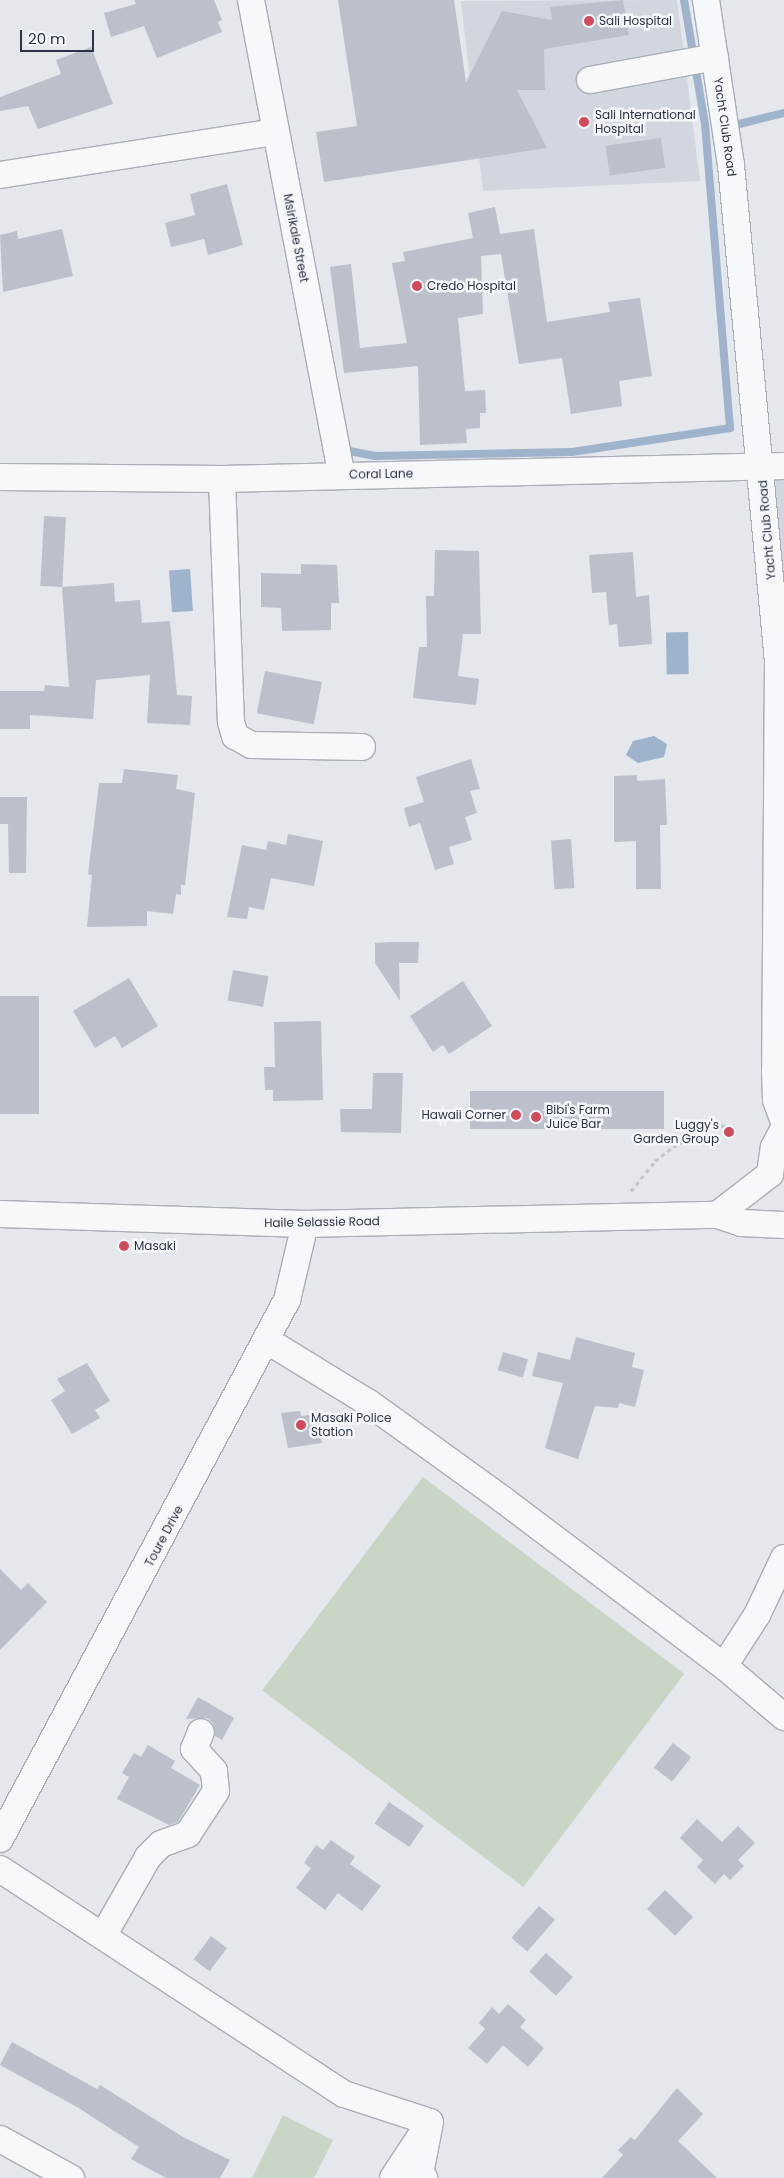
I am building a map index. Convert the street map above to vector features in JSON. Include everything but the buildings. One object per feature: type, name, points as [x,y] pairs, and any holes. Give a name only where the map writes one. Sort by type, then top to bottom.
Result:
[{"type":"street","name":"Msirikale Street","points":[[251,0],[342,475]]},
{"type":"street","name":"Yacht Club Road","points":[[706,0],[730,157],[773,468],[778,658],[779,1078],[776,1100],[784,1122]]},
{"type":"street","points":[[590,80],[715,58]]},
{"type":"street","points":[[0,175],[275,132]]},
{"type":"street","name":"Coral Lane","points":[[0,478],[222,479],[342,475],[773,468]]},
{"type":"street","points":[[222,479],[231,722],[235,736],[252,745],[362,747]]},
{"type":"street","points":[[717,1215],[777,1183],[774,1147],[784,1128]]},
{"type":"street","name":"Haile Selassie Road","points":[[0,1214],[305,1224],[644,1219],[717,1215]]},
{"type":"street","points":[[717,1215],[741,1223],[784,1225]]},
{"type":"street","name":"Toure Drive","points":[[0,1839],[287,1300],[305,1224]]},
{"type":"street","points":[[266,1340],[369,1403],[724,1666],[784,1717]]},
{"type":"street","points":[[724,1666],[758,1615],[784,1558]]},
{"type":"street","points":[[102,1936],[148,1857],[161,1844],[188,1834],[216,1790],[214,1771],[194,1749],[201,1732]]},
{"type":"street","points":[[0,1869],[344,2094],[430,2122]]},
{"type":"street","points":[[393,2178],[430,2122]]},
{"type":"street","points":[[424,2178],[420,2174],[430,2122]]},
{"type":"street","points":[[0,2139],[71,2178]]},
{"type":"path","points":[[612,1219],[655,1162],[693,1135],[726,1126]]},
{"type":"shaded area","name":"Sali International Hospital","points":[[677,0],[700,181],[483,191],[461,1]]},
{"type":"shaded area","points":[[784,454],[784,591],[783,591],[773,455]]},
{"type":"green space","points":[[423,1477],[684,1674],[523,1887],[262,1690]]},
{"type":"green space","points":[[283,2115],[333,2140],[314,2178],[252,2178]]},
{"type":"water","points":[[190,569],[193,611],[172,612],[169,570]]},
{"type":"water","points":[[666,632],[688,632],[689,674],[667,674]]},
{"type":"water","points":[[654,736],[667,744],[664,757],[638,763],[626,755],[633,741]]},
{"type":"waterway","points":[[344,450],[376,456],[572,452],[730,428],[705,124],[684,0]]},
{"type":"waterway","points":[[735,125],[784,113]]},
{"type":"place","name":"Sali Hospital","points":[[589,21]]},
{"type":"place","name":"Sali International Hospital","points":[[584,122]]},
{"type":"place","name":"Credo Hospital","points":[[417,286]]},
{"type":"place","name":"Hawaii Corner","points":[[516,1115]]},
{"type":"place","name":"Bibi's Farm Juice Bar","points":[[536,1117]]},
{"type":"place","name":"Luggy's Garden Group","points":[[729,1132]]},
{"type":"place","name":"Masaki","points":[[124,1246]]},
{"type":"place","name":"Masaki Police Station","points":[[301,1425]]}]
